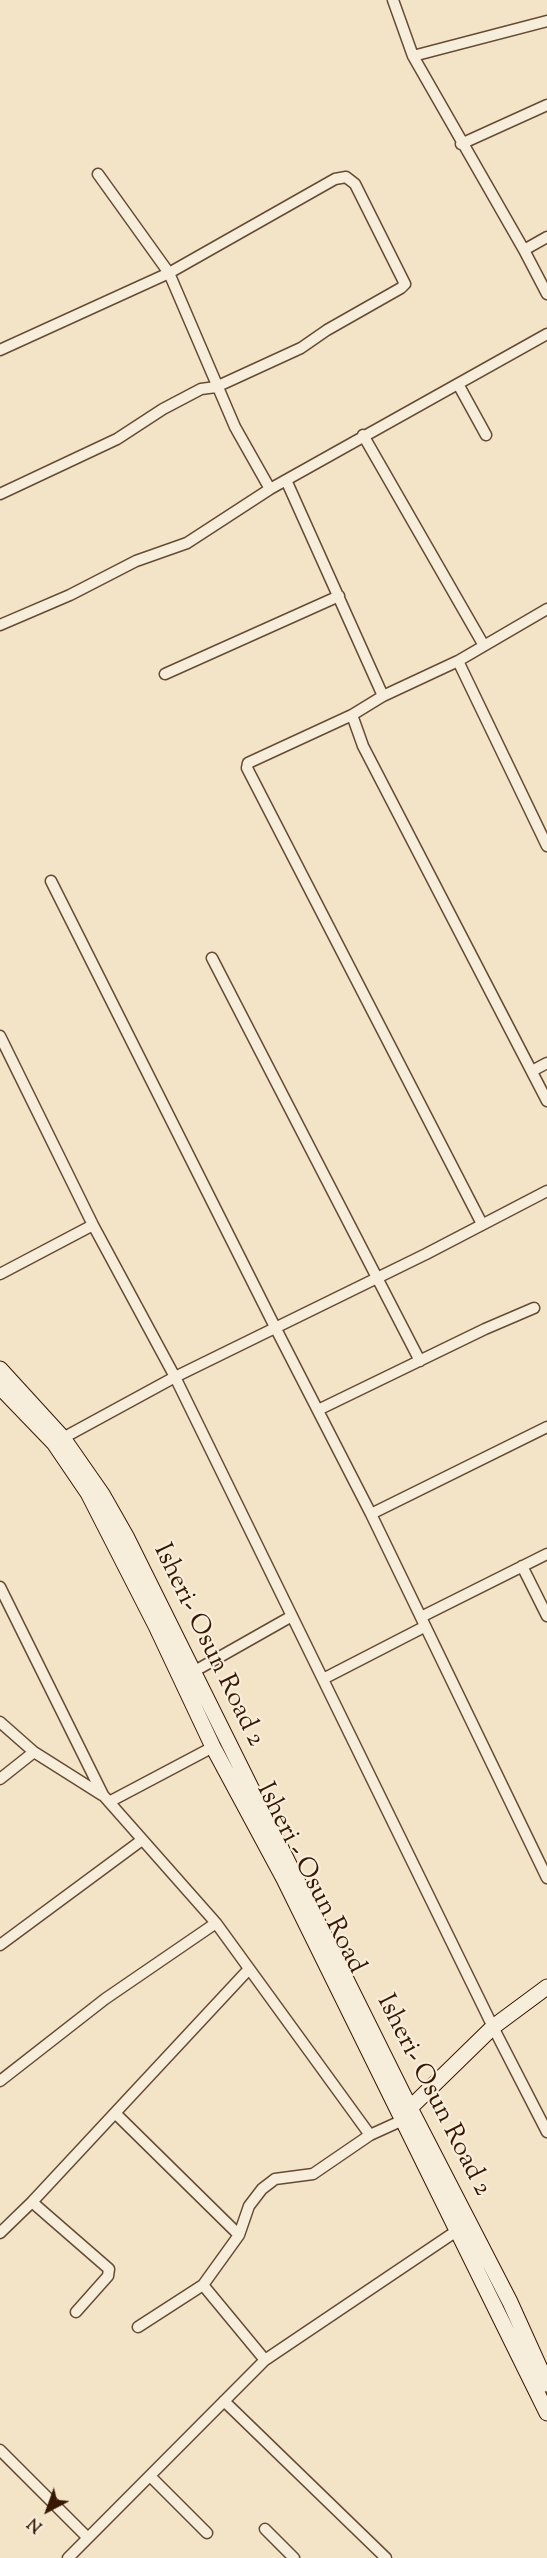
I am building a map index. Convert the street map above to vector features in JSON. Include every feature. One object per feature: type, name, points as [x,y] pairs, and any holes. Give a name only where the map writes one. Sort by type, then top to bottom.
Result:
[{"type":"main road","name":"Isheri- Osun Road 2","points":[[0,1368],[63,1437],[102,1494],[122,1529],[193,1672],[404,2114],[510,2302],[547,2384]]},
{"type":"main road","name":"Isheri - Osun Road","points":[[0,1387],[54,1443],[88,1493],[156,1626],[213,1747],[284,1879],[404,2114],[547,2413]]},
{"type":"main road","points":[[404,2114],[493,2027],[547,1986]]},
{"type":"street","points":[[393,0],[413,56],[547,294]]},
{"type":"street","points":[[413,56],[547,21]]},
{"type":"street","points":[[461,144],[547,105]]},
{"type":"street","points":[[98,174],[169,273],[216,387],[245,446],[270,489]]},
{"type":"street","points":[[0,350],[169,273],[335,178],[346,177],[355,184],[405,284],[301,348],[216,387],[201,390],[163,409],[117,439],[0,494]]},
{"type":"street","points":[[524,250],[547,237]]},
{"type":"street","points":[[0,625],[70,595],[136,561],[187,543],[270,489],[363,435],[547,334]]},
{"type":"street","points":[[458,384],[486,435]]},
{"type":"street","points":[[363,435],[483,644]]},
{"type":"street","points":[[286,480],[383,696]]},
{"type":"street","points":[[165,674],[339,596]]},
{"type":"street","points":[[482,1224],[247,768],[248,763],[352,716],[383,696],[458,660],[547,609]]},
{"type":"street","points":[[458,660],[547,846]]},
{"type":"street","points":[[352,716],[363,746],[547,1101]]},
{"type":"street","points":[[51,881],[371,1514],[547,1878]]},
{"type":"street","points":[[212,958],[420,1361]]},
{"type":"street","points":[[0,1036],[93,1225],[175,1377],[493,2027],[547,2132]]},
{"type":"street","points":[[532,1071],[547,1063]]},
{"type":"street","points":[[63,1437],[175,1377],[377,1276],[426,1254],[547,1191]]},
{"type":"street","points":[[0,1274],[93,1225]]},
{"type":"street","points":[[318,1410],[534,1308]]},
{"type":"street","points":[[371,1514],[547,1427]]},
{"type":"street","points":[[323,1679],[547,1554]]},
{"type":"street","points":[[522,1566],[547,1616]]},
{"type":"street","points":[[0,1587],[106,1799],[216,1923],[370,2135]]},
{"type":"street","points":[[193,1672],[292,1616]]},
{"type":"street","points":[[0,1722],[34,1752],[106,1799]]},
{"type":"street","points":[[106,1799],[213,1747]]},
{"type":"street","points":[[0,1779],[34,1752]]},
{"type":"street","points":[[0,1945],[142,1840]]},
{"type":"street","points":[[0,2081],[105,1999],[216,1923]]},
{"type":"street","points":[[0,2233],[32,2202],[249,1969]]},
{"type":"street","points":[[115,2113],[239,2235]]},
{"type":"street","points":[[138,2326],[203,2285],[239,2235],[249,2205],[262,2189],[275,2179],[313,2174],[404,2114]]},
{"type":"street","points":[[32,2202],[108,2269],[108,2277],[76,2312]]},
{"type":"street","points":[[68,2558],[265,2360],[459,2230]]},
{"type":"street","points":[[203,2285],[265,2360]]},
{"type":"street","points":[[224,2401],[386,2558]]},
{"type":"street","points":[[0,2450],[88,2538]]},
{"type":"street","points":[[150,2476],[207,2533]]},
{"type":"street","points":[[265,2529],[294,2558]]}]
